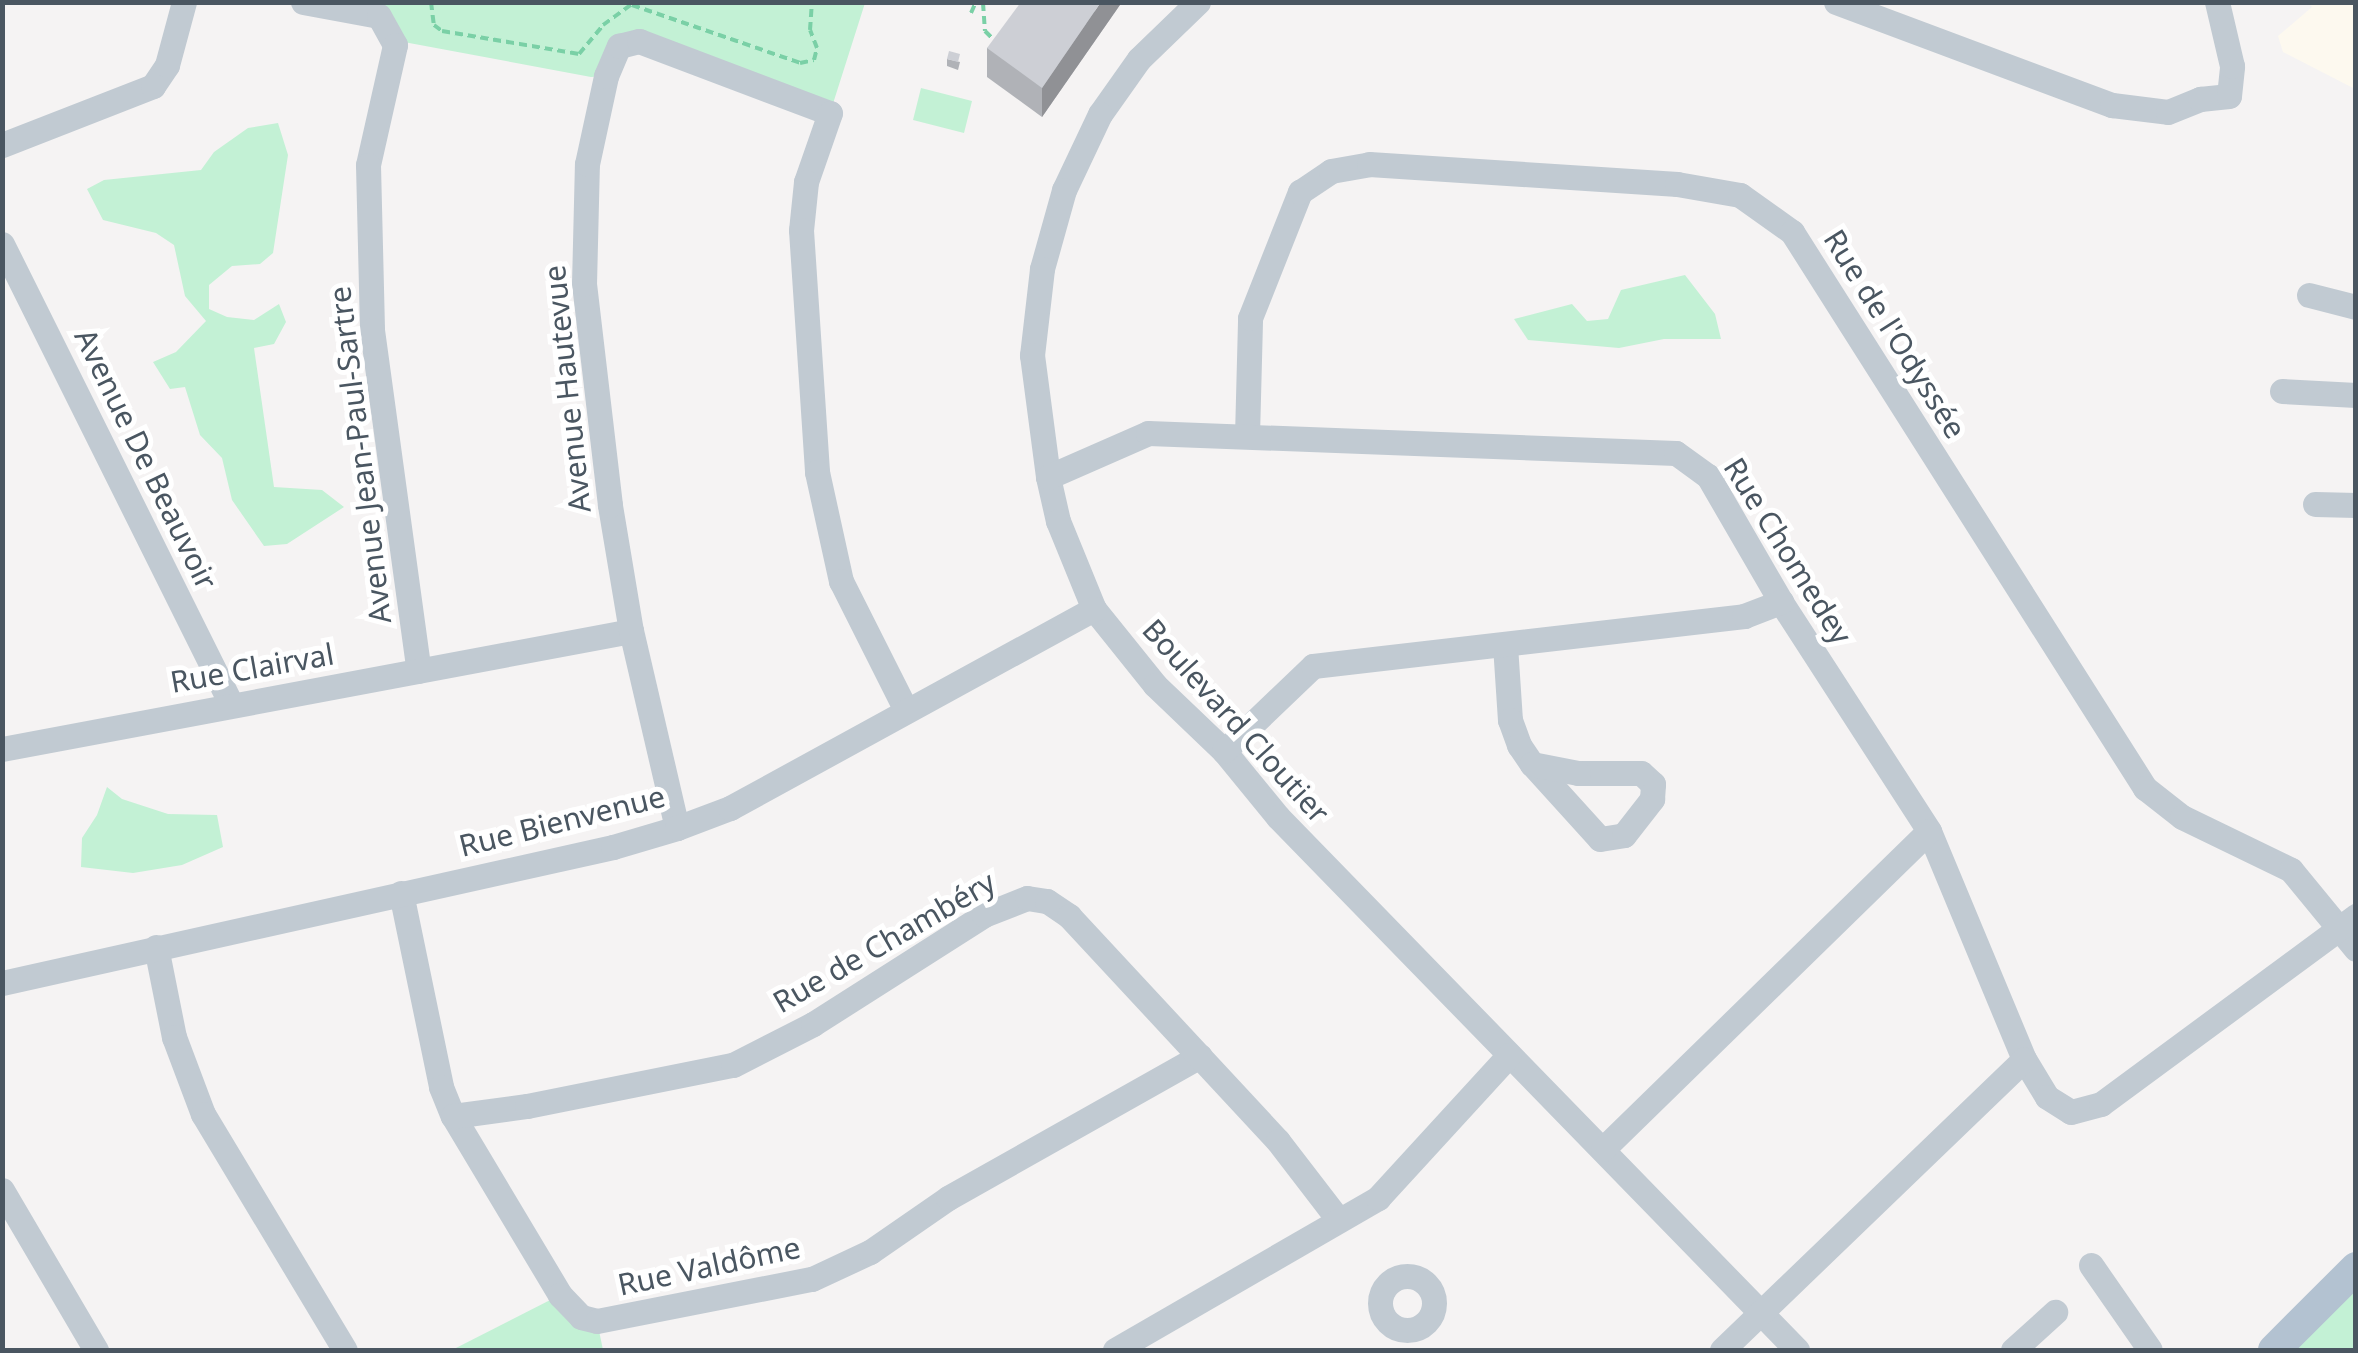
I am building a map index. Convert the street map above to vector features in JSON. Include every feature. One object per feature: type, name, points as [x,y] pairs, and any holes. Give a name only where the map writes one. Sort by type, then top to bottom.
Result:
[{"type":"main road","points":[[2274,1350],[2356,1268]]},
{"type":"street","points":[[2,145],[152,86],[167,66],[184,2]]},
{"type":"street","name":"Avenue Jean-Paul-Sartre","points":[[303,2],[379,16],[396,45],[368,165],[372,330],[419,671]]},
{"type":"street","name":"Boulevard Cloutier","points":[[1198,2],[1140,58],[1100,114],[1064,190],[1042,269],[1032,355],[1048,477],[1058,521],[1094,609],[1154,686],[1224,751],[1278,817],[1797,1350]]},
{"type":"street","points":[[1852,5],[2112,105],[2168,112],[2200,99],[2228,96],[2232,66],[2217,2]]},
{"type":"street","name":"Avenue Hautevue","points":[[677,828],[632,631],[610,505],[584,284],[587,164],[612,57],[619,46],[640,41],[830,113],[806,182],[801,230],[817,472],[841,581],[906,710]]},
{"type":"street","name":"Rue de l'Odyssée","points":[[1246,436],[1250,318],[1300,192],[1332,171],[1369,164],[1677,184],[1740,195],[1792,232],[2145,788],[2182,817],[2292,870],[2351,930]]},
{"type":"street","name":"Avenue De Beauvoir","points":[[2,244],[230,704]]},
{"type":"street","points":[[2309,294],[2356,307]]},
{"type":"street","points":[[2282,391],[2356,395]]},
{"type":"street","name":"Rue Chomedey","points":[[1048,477],[1148,433],[1676,452],[1708,476],[1781,602],[1928,831],[2024,1059],[2047,1097],[2071,1112],[2100,1104],[2351,930]]},
{"type":"street","points":[[2315,504],[2356,505]]},
{"type":"street","points":[[1224,751],[1313,666],[1744,616],[1781,602]]},
{"type":"street","name":"Rue Bienvenue","points":[[2,983],[613,847],[677,828],[730,808],[1094,609]]},
{"type":"street","name":"Rue Clairval","points":[[3,747],[632,631]]},
{"type":"street","points":[[1505,645],[1510,720],[1532,764],[1600,839],[1624,835],[1652,799],[1653,784],[1641,773],[1578,773],[1532,764]]},
{"type":"street","points":[[1603,1148],[1928,831]]},
{"type":"street","name":"Rue Valdôme","points":[[400,893],[441,1087],[454,1116],[560,1295],[581,1317],[614,1321],[812,1279],[870,1252],[948,1198],[1200,1056]]},
{"type":"street","name":"Rue de Chambéry","points":[[454,1116],[527,1106],[733,1065],[813,1024],[984,915],[1027,898],[1047,901],[1069,916],[1278,1141],[1337,1218]]},
{"type":"street","points":[[156,947],[174,1037],[203,1114],[345,1350]]},
{"type":"street","points":[[1115,1350],[1148,1342],[1337,1218],[1378,1198],[1509,1055]]},
{"type":"street","points":[[1722,1350],[2024,1059]]},
{"type":"street","points":[[2,1190],[96,1350]]},
{"type":"street","points":[[2092,1266],[2150,1350]]},
{"type":"street","points":[[2012,1350],[2055,1312]]},
{"type":"path","points":[[430,2],[434,24],[442,30],[580,54],[604,25],[633,4],[800,63],[814,60],[812,2]]},
{"type":"path","points":[[971,13],[982,3]]},
{"type":"path","points":[[982,3],[985,32],[1007,50]]},
{"type":"shaded area","points":[[2308,3],[2355,3],[2355,89],[2283,52],[2278,36],[2312,7]]},
{"type":"green space","points":[[303,3],[865,3],[830,113],[639,41],[606,76],[591,77],[393,40],[379,16]]},
{"type":"green space","points":[[921,88],[972,101],[964,133],[913,120]]},
{"type":"green space","points":[[278,123],[288,155],[273,253],[260,264],[232,266],[209,285],[209,309],[227,317],[254,320],[279,304],[286,322],[274,344],[254,348],[274,487],[322,490],[344,507],[287,544],[264,546],[232,500],[222,458],[200,435],[185,387],[170,389],[153,362],[176,352],[206,321],[185,296],[174,245],[156,233],[103,220],[87,189],[104,180],[201,170],[214,152],[248,128]]},
{"type":"green space","points":[[1685,275],[1715,314],[1721,339],[1664,339],[1619,348],[1528,340],[1514,319],[1572,304],[1587,321],[1608,319],[1621,290]]},
{"type":"green space","points":[[107,787],[122,799],[168,814],[217,815],[223,847],[182,865],[133,873],[81,867],[82,838],[97,815]]},
{"type":"green space","points":[[2355,1286],[2355,1350],[2289,1350]]},
{"type":"green space","points":[[560,1295],[597,1321],[603,1350],[452,1350]]},
{"type":"building","points":[[1021,2],[1101,2],[1042,88],[987,48]]},
{"type":"building","points":[[949,51],[960,54],[958,62],[947,59]]}]
